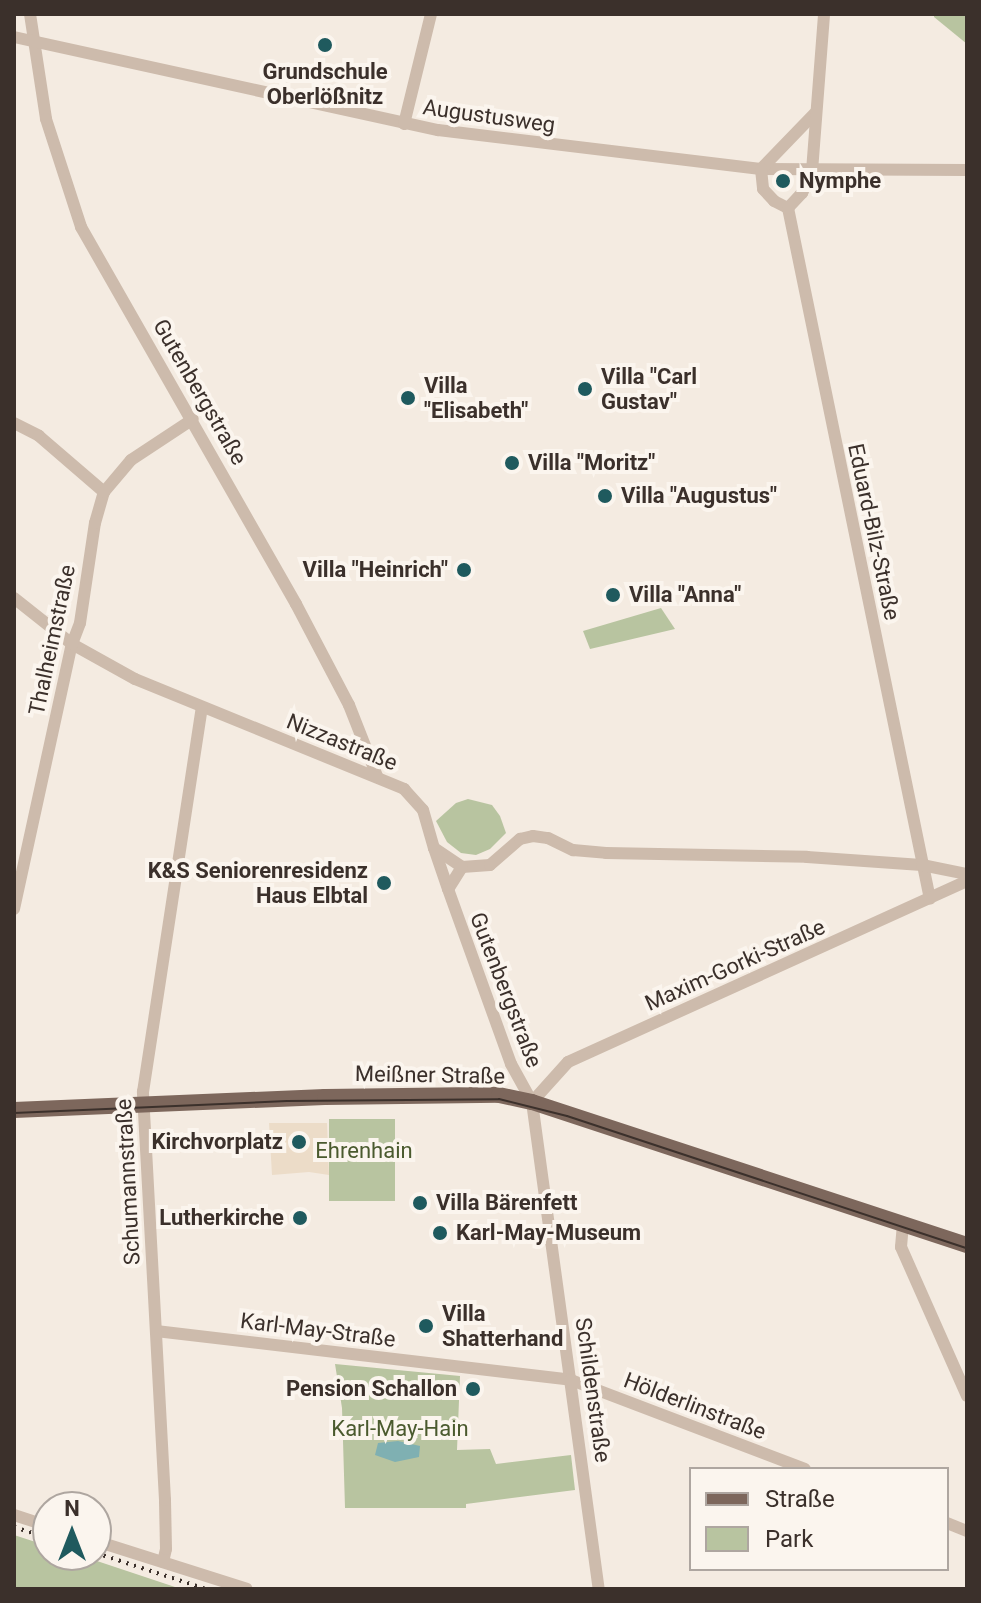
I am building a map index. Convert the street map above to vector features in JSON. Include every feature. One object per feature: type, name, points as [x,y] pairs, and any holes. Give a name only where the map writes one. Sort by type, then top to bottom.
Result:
[{"type":"main road","name":"Meißner Straße","points":[[14,1110],[499,1095],[532,1102],[967,1245]]},
{"type":"street","name":"Gutenbergstraße","points":[[30,14],[46,119],[81,227],[193,419],[349,705],[377,776]]},
{"type":"street","points":[[404,124],[431,14]]},
{"type":"street","points":[[816,112],[761,169],[763,189],[774,201],[788,208],[802,193],[812,171],[824,14]]},
{"type":"street","name":"Augustusweg","points":[[14,37],[35,39],[404,124],[761,169],[967,170]]},
{"type":"street","name":"Eduard-Bilz-Straße","points":[[788,208],[930,899]]},
{"type":"street","name":"Thalheimstraße","points":[[14,909],[72,644],[80,623],[95,523],[104,492],[131,460],[193,419]]},
{"type":"street","points":[[14,423],[39,436],[104,492]]},
{"type":"street","name":"Nizzastraße","points":[[14,598],[72,644],[135,679],[404,789],[423,810],[434,848]]},
{"type":"street","name":"Schumannstraße","points":[[163,1562],[166,1549],[143,1105],[202,708]]},
{"type":"street","points":[[434,848],[462,867],[490,865],[520,839],[533,836],[548,838],[573,850],[606,853],[807,857],[922,865],[967,874]]},
{"type":"street","name":"Gutenbergstraße","points":[[434,848],[511,1064],[532,1102]]},
{"type":"street","points":[[448,889],[462,867]]},
{"type":"street","name":"Maxim-Gorki-Straße","points":[[532,1102],[568,1062],[967,881]]},
{"type":"street","name":"Schildenstraße","points":[[532,1102],[599,1589]]},
{"type":"street","points":[[903,1224],[901,1247],[967,1396]]},
{"type":"street","name":"Karl-May-Straße","points":[[156,1331],[571,1380]]},
{"type":"street","name":"Hölderlinstraße","points":[[571,1380],[800,1467]]},
{"type":"street","points":[[112,1546],[247,1589]]},
{"type":"green space","points":[[934,14],[967,14],[967,44],[934,17]]},
{"type":"green space","points":[[661,608],[675,629],[590,649],[583,631]]},
{"type":"green space","points":[[468,799],[492,805],[506,833],[490,849],[476,855],[461,853],[447,842],[436,821],[456,803]]},
{"type":"green space","name":"Ehrenhain","points":[[329,1119],[395,1119],[395,1201],[329,1201]]},
{"type":"green space","name":"Karl-May-Hain","points":[[335,1364],[460,1376],[457,1450],[490,1449],[496,1464],[571,1455],[575,1490],[466,1504],[466,1508],[345,1508],[342,1408]]},
{"type":"green space","points":[[14,1535],[32,1541],[32,1571],[112,1571],[112,1566],[181,1589],[14,1589]]},
{"type":"shaded area","name":"Kirchvorplatz","points":[[269,1123],[327,1123],[329,1175],[309,1172],[272,1175]]},
{"type":"water","points":[[398,1441],[420,1446],[419,1457],[395,1462],[375,1455],[378,1443]]},
{"type":"tram line","points":[[14,1113],[287,1101],[499,1099],[567,1116],[967,1248]]},
{"type":"railway","points":[[14,1527],[32,1533]]},
{"type":"railway","points":[[112,1558],[206,1589]]},
{"type":"place","name":"Grundschule Oberlößnitz","points":[[325,45]]},
{"type":"place","name":"Nymphe","points":[[783,181]]},
{"type":"place","name":"Villa \"Carl Gustav\"","points":[[585,389]]},
{"type":"place","name":"Villa \"Elisabeth\"","points":[[408,398]]},
{"type":"place","name":"Villa \"Moritz\"","points":[[512,463]]},
{"type":"place","name":"Villa \"Augustus\"","points":[[605,496]]},
{"type":"place","name":"Villa \"Heinrich\"","points":[[464,570]]},
{"type":"place","name":"Villa \"Anna\"","points":[[613,595]]},
{"type":"place","name":"K&S Seniorenresidenz Haus Elbtal","points":[[384,883]]},
{"type":"place","name":"Kirchvorplatz","points":[[299,1142]]},
{"type":"place","name":"Villa Bärenfett","points":[[420,1203]]},
{"type":"place","name":"Lutherkirche","points":[[300,1218]]},
{"type":"place","name":"Karl-May-Museum","points":[[440,1233]]},
{"type":"place","name":"Villa Shatterhand","points":[[426,1326]]},
{"type":"place","name":"Pension Schallon","points":[[473,1389]]}]
